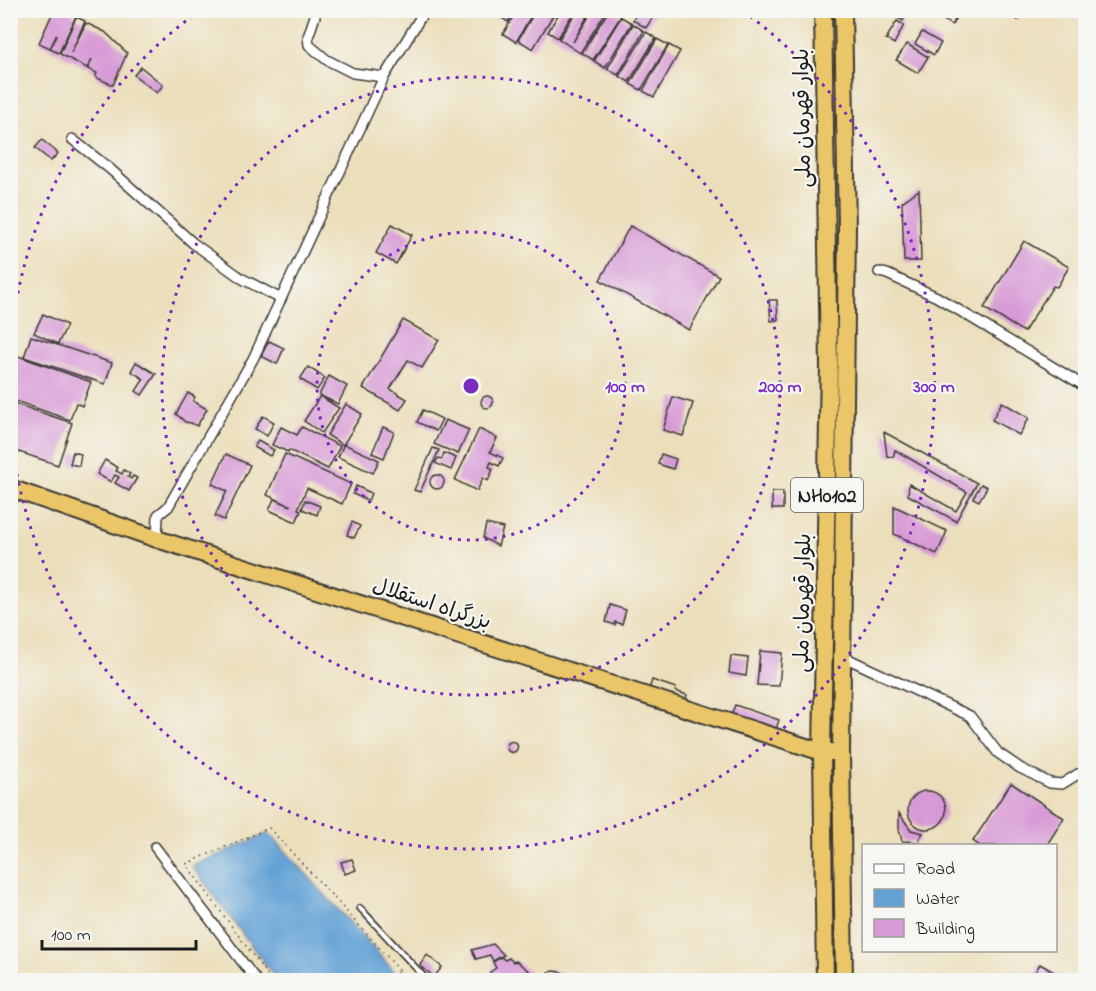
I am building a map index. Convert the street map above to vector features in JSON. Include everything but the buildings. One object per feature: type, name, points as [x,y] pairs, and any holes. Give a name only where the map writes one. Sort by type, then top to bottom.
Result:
[{"type":"highway","name":"بلوار قهرمان ملی","points":[[823,10],[829,365],[822,752],[825,978]]},
{"type":"highway","name":"بلوار قهرمان ملی","points":[[843,10],[847,228],[841,753],[844,981]]},
{"type":"highway","name":"بزرگراه استقلال","points":[[10,488],[157,539],[822,752],[841,753]]},
{"type":"street","points":[[312,10],[315,16],[308,37],[309,45],[327,60],[353,73],[384,77]]},
{"type":"street","points":[[157,539],[158,515],[168,507],[247,369],[384,77],[425,10]]},
{"type":"street","points":[[72,139],[110,169],[193,243],[241,278],[281,299]]},
{"type":"street","points":[[879,272],[937,297],[1086,387]]},
{"type":"street","points":[[842,656],[970,716],[998,753],[1020,768],[1050,783],[1062,784],[1078,774],[1086,773]]},
{"type":"street","points":[[155,847],[256,981]]},
{"type":"lane","points":[[360,908],[427,981]]},
{"type":"path","points":[[271,981],[186,864],[269,828],[408,981]]},
{"type":"path","points":[[387,981],[400,970]]},
{"type":"water","points":[[269,833],[400,980],[277,980],[192,866]]}]
